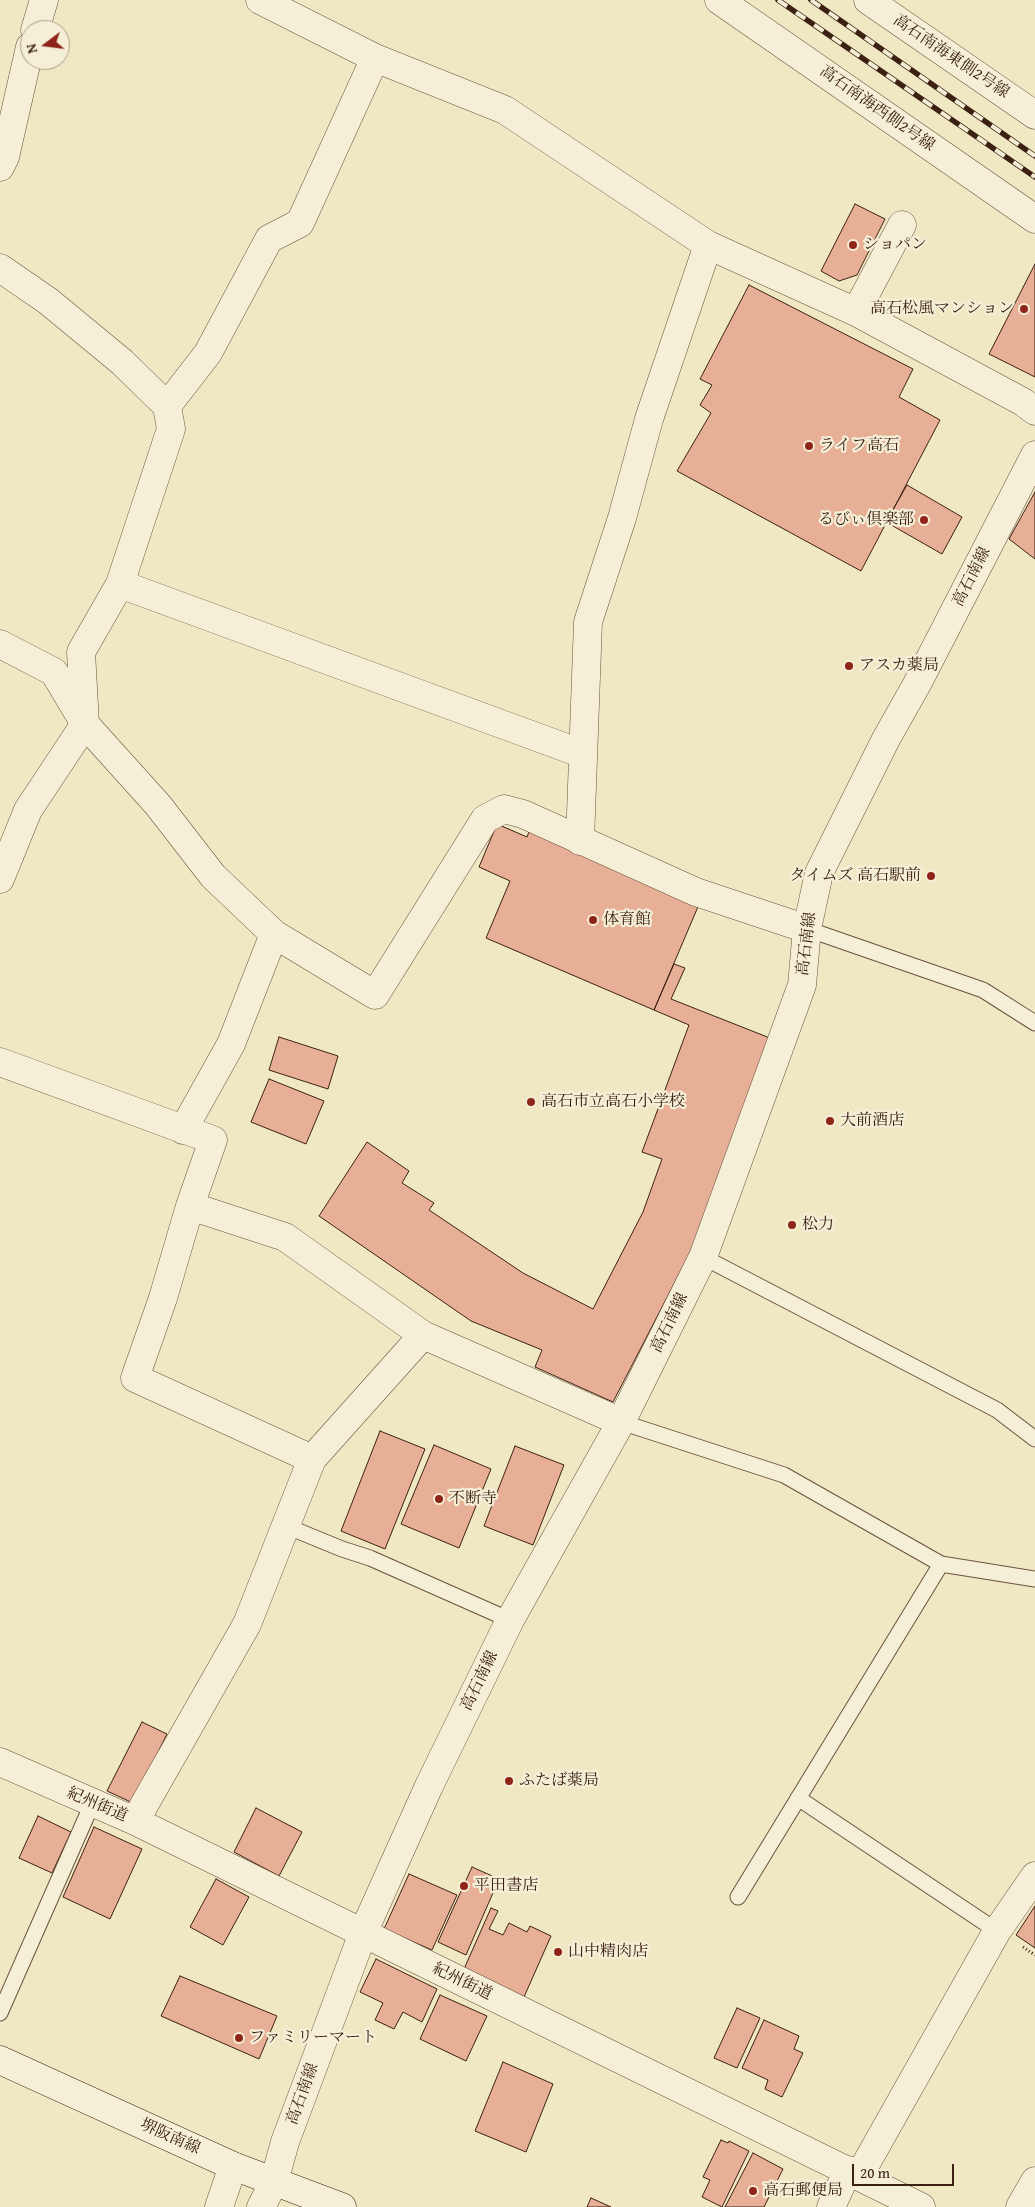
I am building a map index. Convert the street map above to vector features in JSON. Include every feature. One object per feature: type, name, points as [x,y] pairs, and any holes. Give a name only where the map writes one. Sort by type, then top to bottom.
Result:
[{"type":"street","points":[[38,20],[44,0]]},
{"type":"street","points":[[260,0],[375,58],[505,110],[708,245],[856,312],[1024,402],[1035,411]]},
{"type":"street","name":"高石南海西側2号線","points":[[719,0],[1035,218]]},
{"type":"street","name":"高石南海東側2号線","points":[[868,0],[1035,115]]},
{"type":"street","points":[[167,406],[208,353],[269,239],[300,223],[375,58]]},
{"type":"street","points":[[0,167],[5,157],[25,70]]},
{"type":"street","points":[[856,312],[902,224]]},
{"type":"street","points":[[580,841],[588,622],[622,518],[649,418],[708,245]]},
{"type":"street","points":[[0,268],[48,301],[122,362],[167,406],[171,429],[120,584],[81,652],[85,724],[28,810],[0,879]]},
{"type":"street","name":"高石南線","points":[[261,2207],[274,2182],[285,2142],[362,1933],[430,1786],[510,1620],[621,1422],[703,1257],[802,985],[807,929],[819,873],[886,739],[922,675],[1035,455]]},
{"type":"street","points":[[120,584],[584,754]]},
{"type":"street","points":[[0,644],[54,672],[85,724],[158,805],[213,876],[274,934],[375,995],[485,819],[504,809],[522,814],[696,892],[807,929]]},
{"type":"street","points":[[183,1130],[231,1044],[274,934]]},
{"type":"street","points":[[0,1062],[213,1140],[190,1206],[163,1298],[135,1378],[312,1459]]},
{"type":"street","points":[[190,1206],[285,1237],[423,1335],[621,1422]]},
{"type":"street","points":[[135,1821],[247,1624],[312,1459],[423,1335]]},
{"type":"street","name":"紀州街道","points":[[0,1762],[92,1804],[135,1821],[920,2207]]},
{"type":"street","points":[[831,2207],[854,2173],[998,1931],[1035,1876]]},
{"type":"street","name":"堺阪南線","points":[[0,2060],[234,2166],[342,2207]]},
{"type":"street","points":[[219,2207],[234,2166]]},
{"type":"street","points":[[1020,2207],[1035,2181]]},
{"type":"lane","points":[[807,929],[983,990],[1035,1023]]},
{"type":"lane","points":[[703,1257],[997,1410],[1035,1439]]},
{"type":"lane","points":[[621,1422],[784,1475],[941,1564],[1035,1579]]},
{"type":"lane","points":[[286,1526],[342,1549],[370,1558],[510,1620]]},
{"type":"lane","points":[[738,1897],[941,1564]]},
{"type":"lane","points":[[798,1798],[998,1931]]},
{"type":"lane","points":[[0,2013],[92,1804]]},
{"type":"building","name":"ショパン","points":[[855,204],[885,219],[857,275],[839,281],[821,271]]},
{"type":"building","name":"高石松風マンション","points":[[1035,264],[1035,377],[989,354]]},
{"type":"building","name":"ライフ高石","points":[[749,285],[913,369],[899,397],[940,420],[861,571],[677,471],[711,413],[700,405],[712,385],[700,379]]},
{"type":"building","name":"るびぃ倶楽部","points":[[907,485],[962,517],[942,554],[886,522]]},
{"type":"building","points":[[1035,492],[1035,559],[1009,539]]},
{"type":"building","name":"体育館","points":[[497,824],[527,837],[530,829],[700,902],[654,1010],[486,938],[510,881],[479,867]]},
{"type":"building","points":[[674,964],[685,968],[671,999],[775,1040],[708,1218],[613,1402],[535,1367],[542,1350],[471,1321],[319,1216],[367,1142],[409,1171],[402,1183],[434,1203],[429,1210],[523,1273],[593,1309],[643,1212],[662,1159],[642,1152],[689,1025],[654,1010]]},
{"type":"building","points":[[279,1037],[338,1056],[328,1089],[269,1070]]},
{"type":"building","points":[[269,1079],[324,1101],[306,1144],[251,1122]]},
{"type":"building","points":[[380,1431],[425,1449],[385,1549],[341,1531]]},
{"type":"building","points":[[434,1445],[491,1469],[459,1548],[401,1524]]},
{"type":"building","points":[[515,1446],[564,1465],[533,1545],[484,1526]]},
{"type":"building","points":[[142,1722],[167,1734],[133,1803],[107,1791]]},
{"type":"building","points":[[256,1808],[302,1832],[279,1876],[234,1852]]},
{"type":"building","points":[[38,1816],[71,1832],[52,1873],[19,1858]]},
{"type":"building","points":[[94,1827],[142,1849],[110,1919],[63,1897]]},
{"type":"building","points":[[472,1867],[499,1879],[466,1955],[438,1942]]},
{"type":"building","points":[[409,1874],[457,1895],[432,1950],[384,1929]]},
{"type":"building","points":[[216,1879],[249,1897],[223,1945],[190,1927]]},
{"type":"building","points":[[1035,1906],[1035,1948],[1016,1935]]},
{"type":"building","points":[[491,1908],[498,1911],[489,1929],[503,1935],[509,1923],[527,1932],[530,1926],[551,1936],[524,1997],[464,1969]]},
{"type":"building","points":[[376,1959],[437,1989],[422,2022],[403,2012],[394,2029],[375,2020],[383,2003],[360,1992]]},
{"type":"building","name":"ファミリーマート","points":[[180,1976],[277,2016],[259,2059],[161,2016]]},
{"type":"building","points":[[440,1995],[487,2016],[466,2061],[420,2039]]},
{"type":"building","points":[[737,2008],[760,2018],[737,2068],[714,2058]]},
{"type":"building","points":[[764,2020],[799,2036],[794,2049],[803,2053],[782,2097],[765,2089],[768,2080],[742,2068]]},
{"type":"building","points":[[503,2062],[553,2084],[526,2152],[475,2131]]},
{"type":"building","points":[[721,2140],[728,2143],[729,2141],[749,2151],[722,2207],[702,2197],[710,2180],[703,2177]]},
{"type":"building","points":[[753,2153],[783,2169],[764,2207],[725,2207]]},
{"type":"building","points":[[591,2198],[611,2207],[587,2207]]},
{"type":"railway","points":[[778,0],[1035,177]]},
{"type":"railway","points":[[811,0],[1035,156]]},
{"type":"place","name":"ショパン","points":[[853,245]]},
{"type":"place","name":"高石松風マンション","points":[[1024,309]]},
{"type":"place","name":"ライフ高石","points":[[809,446]]},
{"type":"place","name":"るびぃ倶楽部","points":[[924,520]]},
{"type":"place","name":"アスカ薬局","points":[[849,666]]},
{"type":"place","name":"タイムズ 高石駅前","points":[[931,876]]},
{"type":"place","name":"体育館","points":[[593,920]]},
{"type":"place","name":"高石市立高石小学校","points":[[531,1102]]},
{"type":"place","name":"大前酒店","points":[[830,1121]]},
{"type":"place","name":"松力","points":[[792,1225]]},
{"type":"place","name":"不断寺","points":[[439,1499]]},
{"type":"place","name":"ふたば薬局","points":[[509,1781]]},
{"type":"place","name":"平田書店","points":[[464,1886]]},
{"type":"place","name":"山中精肉店","points":[[558,1952]]},
{"type":"place","name":"ファミリーマート","points":[[239,2038]]},
{"type":"place","name":"高石郵便局","points":[[753,2191]]}]
